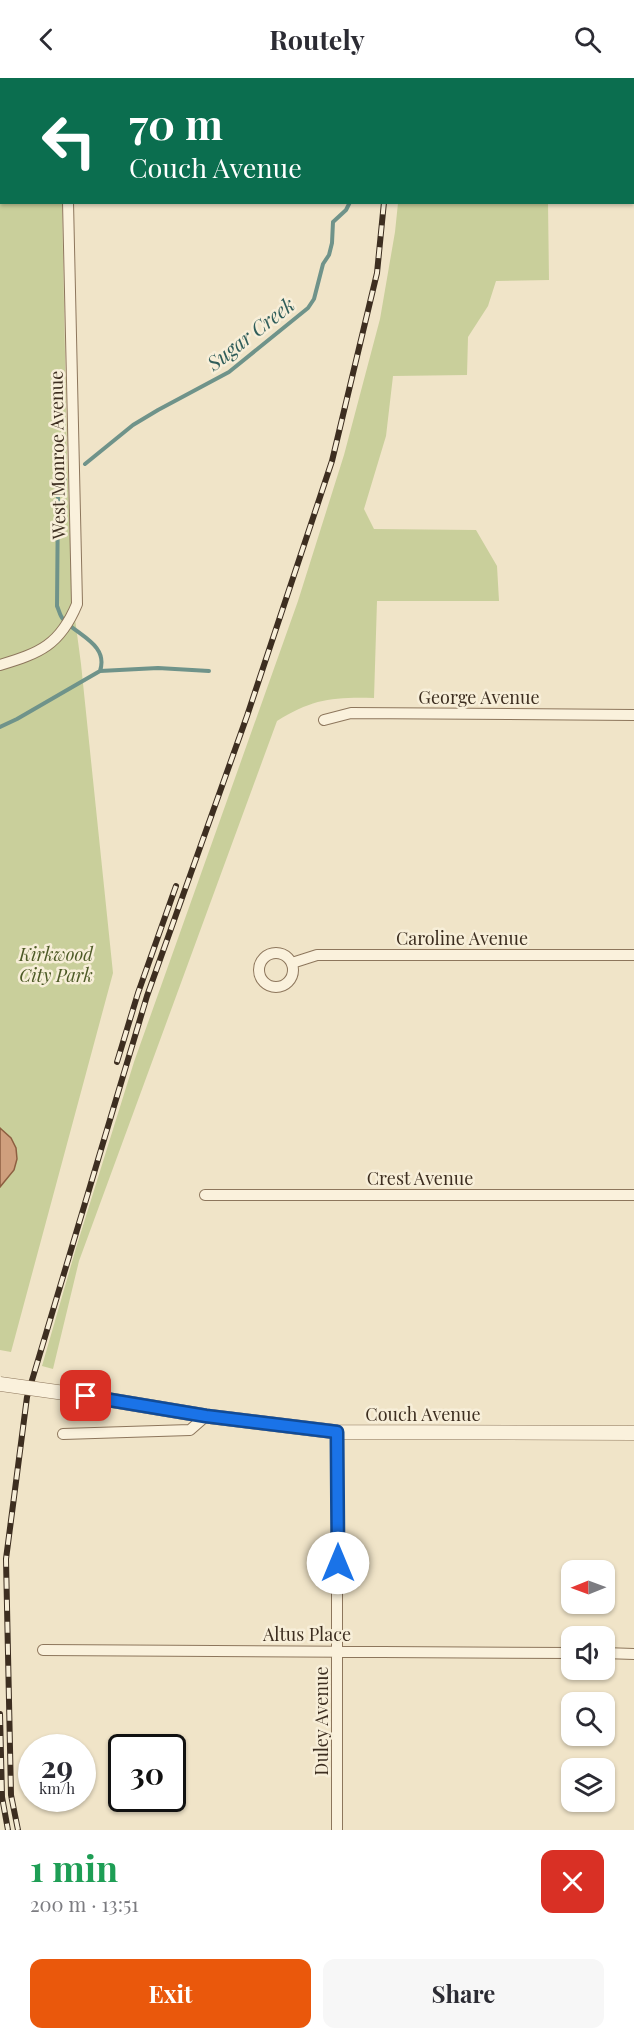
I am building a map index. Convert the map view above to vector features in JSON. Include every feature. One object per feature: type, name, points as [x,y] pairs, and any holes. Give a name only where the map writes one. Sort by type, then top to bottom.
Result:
[{"type":"street","name":"West Monroe Avenue","points":[[0,665],[43,650],[70,619],[77,604],[68,204]]},
{"type":"street","name":"George Avenue","points":[[324,720],[351,713],[634,715]]},
{"type":"street","name":"Caroline Avenue","points":[[292,963],[317,955],[634,955]]},
{"type":"street","name":"Crest Avenue","points":[[206,1195],[634,1195]]},
{"type":"street","name":"Couch Avenue","points":[[0,1384],[206,1416],[337,1432],[634,1433]]},
{"type":"street","points":[[63,1434],[190,1430],[206,1416]]},
{"type":"street","name":"Duley Avenue","points":[[337,1432],[337,1830]]},
{"type":"street","name":"Altus Place","points":[[42,1650],[561,1653]]},
{"type":"street","points":[[615,1653],[634,1653]]},
{"type":"green space","name":"Kirkwood City Park","points":[[0,204],[62,204],[72,596],[113,973],[11,1352],[0,1350]]},
{"type":"green space","points":[[398,204],[548,204],[549,280],[496,281],[488,306],[468,337],[467,375],[393,376],[386,436],[364,509],[374,529],[476,530],[497,566],[499,601],[377,601],[374,698],[323,701],[301,708],[277,721],[79,1261],[53,1369],[42,1366],[134,1062],[298,601],[344,455],[380,319]]},
{"type":"building","points":[[0,1128],[11,1138],[16,1148],[17,1159],[14,1170],[0,1187]]},
{"type":"waterway","name":"Sugar Creek","points":[[85,464],[133,425],[229,372],[308,308],[314,299],[323,264],[329,255],[333,222],[349,204]]},
{"type":"waterway","name":"Sugar Creek","points":[[65,479],[58,494],[57,606],[63,619],[96,647],[102,662],[100,671]]},
{"type":"waterway","name":"Sugar Creek","points":[[0,727],[100,671],[158,668],[209,671]]},
{"type":"railway","points":[[18,1830],[11,1795],[6,1559],[27,1397],[147,996],[247,716],[332,461],[377,273],[384,204]]},
{"type":"railway","points":[[117,1062],[138,993],[176,886]]},
{"type":"railway","points":[[0,1714],[2,1797],[8,1830]]},
{"type":"route","points":[[86,1396],[206,1416],[337,1432],[338,1563]]}]
